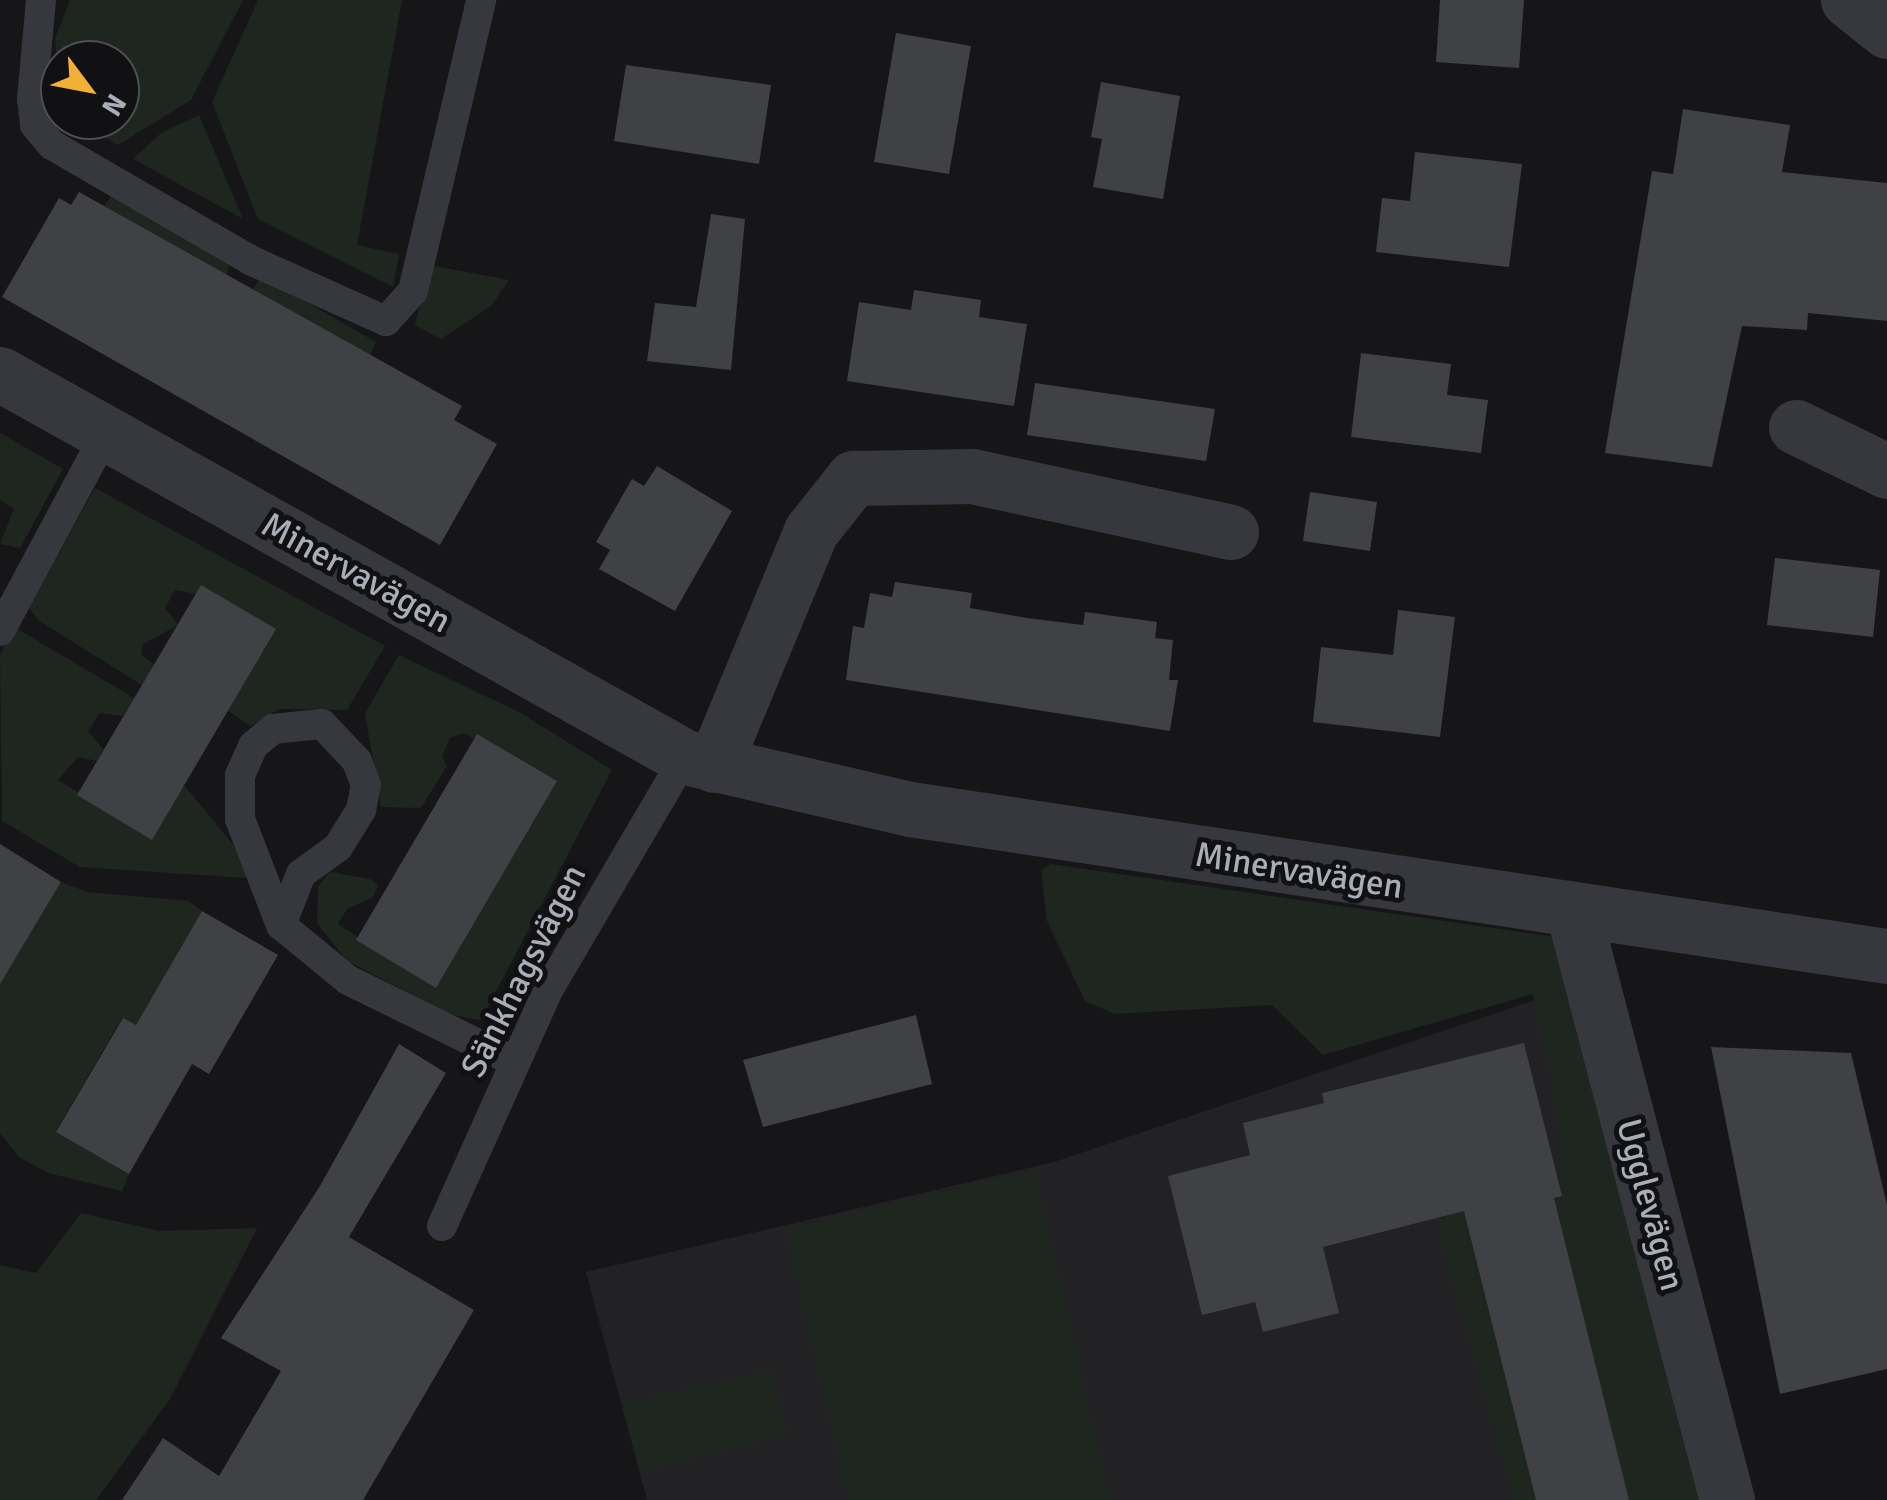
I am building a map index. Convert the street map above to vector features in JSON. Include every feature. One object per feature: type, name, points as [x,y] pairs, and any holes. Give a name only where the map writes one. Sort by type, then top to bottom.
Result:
[{"type":"street","points":[[1848,0],[1887,32]]},
{"type":"street","name":"Minervavägen","points":[[0,374],[699,761],[910,809],[1887,956]]},
{"type":"street","points":[[1796,427],[1887,472]]},
{"type":"street","points":[[699,761],[812,531],[853,478],[972,476],[1231,532]]},
{"type":"street","name":"Ugglevägen","points":[[1573,911],[1727,1500]]},
{"type":"lane","points":[[41,0],[32,98],[35,125],[52,145],[250,260],[386,321],[413,291],[482,0]]},
{"type":"lane","points":[[0,631],[106,433]]},
{"type":"lane","points":[[281,925],[301,874],[338,847],[361,810],[366,785],[358,761],[322,724],[273,730],[253,746],[240,775],[240,818],[281,925],[348,980],[515,1062]]},
{"type":"lane","name":"Sänkhagsvägen","points":[[442,1226],[547,992],[699,761]]},
{"type":"shaded area","points":[[70,0],[243,0],[191,100],[140,131],[140,40],[55,39]]},
{"type":"shaded area","points":[[258,0],[402,0],[357,245],[399,254],[393,287],[258,219],[212,102]]},
{"type":"shaded area","points":[[199,115],[243,219],[133,159],[161,133]]},
{"type":"shaded area","points":[[111,196],[231,259],[223,289],[104,206]]},
{"type":"shaded area","points":[[429,265],[509,280],[491,306],[441,339],[415,325]]},
{"type":"shaded area","points":[[261,276],[376,342],[365,369],[318,326],[253,289]]},
{"type":"shaded area","points":[[0,433],[63,469],[20,548],[0,544],[14,509],[0,500]]},
{"type":"shaded area","points":[[95,488],[385,646],[347,710],[279,709],[251,726],[228,711],[201,586],[196,594],[175,590],[165,608],[178,625],[143,644],[141,654],[154,665],[142,685],[38,620],[29,608]]},
{"type":"shaded area","points":[[14,627],[134,698],[123,716],[100,713],[88,731],[103,749],[97,761],[78,757],[58,780],[152,839],[184,785],[245,859],[246,878],[80,867],[2,821],[0,655]]},
{"type":"shaded area","points":[[399,655],[519,712],[612,770],[481,1020],[448,1014],[346,960],[317,923],[318,886],[330,872],[370,879],[378,885],[373,897],[347,909],[338,924],[436,987],[556,780],[463,733],[450,738],[442,756],[447,766],[421,808],[381,807],[365,713]]},
{"type":"shaded area","points":[[1051,864],[1556,937],[1706,1500],[1629,1500],[1554,1198],[1562,1195],[1556,1102],[1533,994],[1323,1055],[1272,1005],[1115,1014],[1085,1001],[1047,921],[1041,870]]},
{"type":"shaded area","points":[[61,882],[87,892],[189,901],[202,911],[136,1025],[122,1018],[56,1131],[129,1174],[122,1191],[48,1173],[19,1157],[0,1133],[0,962],[10,967]]},
{"type":"shaded area","points":[[1553,994],[1672,1500],[647,1500],[586,1272],[1054,1162]]},
{"type":"shaded area","points":[[1035,1170],[1110,1500],[848,1500],[785,1229]]},
{"type":"shaded area","points":[[1464,1211],[1536,1500],[1514,1500],[1435,1218]]},
{"type":"shaded area","points":[[81,1213],[159,1231],[257,1228],[170,1399],[96,1500],[0,1500],[0,1265],[36,1273]]},
{"type":"shaded area","points":[[772,1369],[789,1435],[640,1472],[622,1404]]},
{"type":"building","points":[[1440,0],[1524,0],[1519,68],[1436,62]]},
{"type":"building","points":[[896,33],[971,46],[949,174],[874,162]]},
{"type":"building","points":[[626,65],[771,85],[759,164],[614,141]]},
{"type":"building","points":[[1101,82],[1180,96],[1163,199],[1093,187],[1102,139],[1091,137]]},
{"type":"building","points":[[1683,109],[1790,125],[1782,172],[1887,183],[1887,321],[1808,313],[1807,330],[1742,326],[1712,467],[1605,453],[1652,171],[1673,174]]},
{"type":"building","points":[[1415,152],[1522,164],[1509,267],[1376,252],[1382,198],[1410,201]]},
{"type":"building","points":[[79,192],[462,406],[454,420],[497,444],[440,545],[2,297],[59,198],[71,205]]},
{"type":"building","points":[[711,214],[745,219],[731,370],[647,361],[655,303],[696,307]]},
{"type":"building","points":[[914,290],[981,300],[979,317],[1027,324],[1014,406],[847,381],[859,302],[911,310]]},
{"type":"building","points":[[1361,353],[1451,364],[1447,395],[1488,400],[1481,453],[1351,437]]},
{"type":"building","points":[[1035,383],[1215,409],[1206,461],[1027,435]]},
{"type":"building","points":[[657,466],[732,511],[675,611],[599,569],[610,550],[596,542],[632,479],[644,486]]},
{"type":"building","points":[[1310,492],[1377,502],[1370,551],[1303,541]]},
{"type":"building","points":[[1775,558],[1880,570],[1873,637],[1767,625]]},
{"type":"building","points":[[895,582],[972,593],[970,608],[1027,618],[1083,625],[1085,612],[1157,622],[1155,638],[1173,640],[1169,680],[1178,680],[1170,731],[846,680],[853,626],[864,628],[870,593],[892,597]]},
{"type":"building","points":[[201,585],[276,629],[152,840],[77,795]]},
{"type":"building","points":[[1398,610],[1455,617],[1440,737],[1313,722],[1321,647],[1393,655]]},
{"type":"building","points":[[477,734],[557,781],[436,988],[356,940]]},
{"type":"building","points":[[0,844],[61,882],[0,984]]},
{"type":"building","points":[[202,911],[278,955],[209,1074],[192,1064],[129,1174],[56,1132],[123,1018],[136,1025]]},
{"type":"building","points":[[916,1015],[932,1084],[763,1127],[743,1060]]},
{"type":"building","points":[[1524,1043],[1562,1196],[1554,1198],[1629,1500],[1536,1500],[1464,1211],[1323,1247],[1339,1313],[1263,1332],[1255,1302],[1202,1315],[1168,1176],[1250,1155],[1243,1123],[1324,1103],[1322,1093]]},
{"type":"building","points":[[399,1044],[446,1073],[349,1237],[474,1310],[363,1500],[122,1500],[163,1438],[219,1476],[281,1371],[221,1338],[320,1186]]},
{"type":"building","points":[[1711,1047],[1851,1053],[1887,1205],[1887,1369],[1780,1394]]}]
